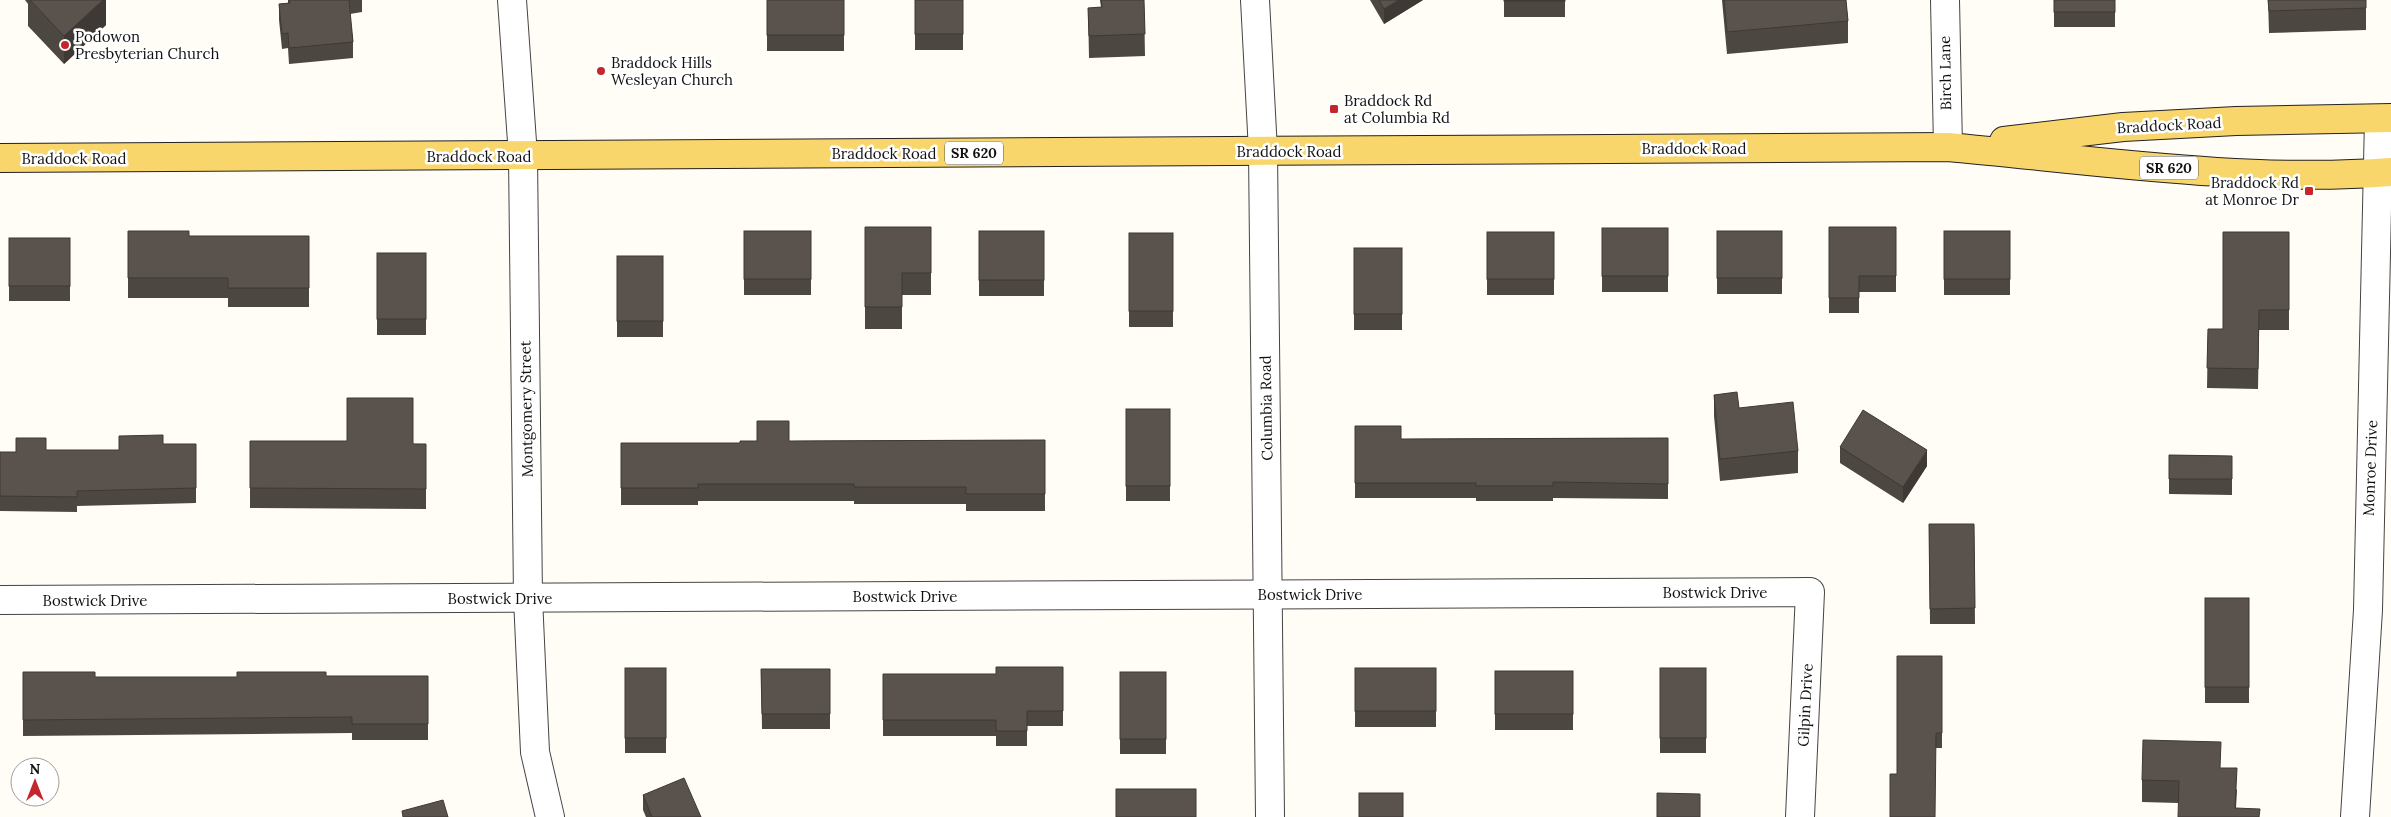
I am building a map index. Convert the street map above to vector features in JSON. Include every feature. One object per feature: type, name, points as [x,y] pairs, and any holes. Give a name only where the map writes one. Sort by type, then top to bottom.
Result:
[{"type":"main road","name":"Braddock Road","points":[[1948,147],[2123,127],[2236,121],[2385,118]]},
{"type":"main road","name":"Braddock Road","points":[[0,158],[1948,147],[2188,169],[2257,172],[2384,172]]},
{"type":"street","name":"Montgomery Street","points":[[512,0],[523,156],[528,598],[535,752],[550,817]]},
{"type":"street","name":"Columbia Road","points":[[1256,0],[1263,151],[1270,817]]},
{"type":"street","name":"Birch Lane","points":[[1944,0],[1948,147]]},
{"type":"street","name":"Monroe Drive","points":[[2355,817],[2368,610],[2385,118]]},
{"type":"street","name":"Bostwick Drive","points":[[0,600],[1810,592]]},
{"type":"street","name":"Gilpin Drive","points":[[1800,817],[1810,592]]},
{"type":"building","points":[[30,0],[103,0],[64,36]]},
{"type":"building","points":[[289,0],[349,0],[353,42],[289,48],[288,33],[282,34],[279,4],[290,3]]},
{"type":"building","points":[[767,0],[844,0],[844,35],[767,35]]},
{"type":"building","points":[[915,0],[963,0],[963,34],[915,34]]},
{"type":"building","points":[[1101,0],[1144,0],[1145,34],[1089,36],[1088,8],[1102,7]]},
{"type":"building","points":[[1379,0],[1399,0],[1384,9]]},
{"type":"building","points":[[1565,0],[1565,1],[1504,1]]},
{"type":"building","points":[[1724,0],[1846,0],[1848,21],[1727,32]]},
{"type":"building","points":[[2054,0],[2115,0],[2115,12],[2054,12]]},
{"type":"building","points":[[2268,0],[2366,0],[2366,8],[2269,11]]},
{"type":"building","points":[[865,227],[931,227],[931,273],[902,273],[902,307],[865,307]]},
{"type":"building","points":[[1829,227],[1896,227],[1896,276],[1859,276],[1859,298],[1829,298]]},
{"type":"building","points":[[1602,228],[1668,228],[1668,276],[1602,276]]},
{"type":"building","points":[[128,231],[189,231],[189,236],[309,236],[309,288],[228,288],[228,278],[128,278]]},
{"type":"building","points":[[744,231],[811,231],[811,279],[744,279]]},
{"type":"building","points":[[979,231],[1044,231],[1044,280],[979,280]]},
{"type":"building","points":[[1717,231],[1782,231],[1782,278],[1717,278]]},
{"type":"building","points":[[1944,231],[2010,231],[2010,279],[1944,279]]},
{"type":"building","points":[[1487,232],[1554,232],[1554,279],[1487,279]]},
{"type":"building","points":[[2223,232],[2289,232],[2289,310],[2259,310],[2258,369],[2207,368],[2208,329],[2223,329]]},
{"type":"building","points":[[1129,233],[1173,233],[1173,311],[1129,311]]},
{"type":"building","points":[[9,238],[70,238],[70,286],[9,286]]},
{"type":"building","points":[[1354,248],[1402,248],[1402,314],[1354,314]]},
{"type":"building","points":[[377,253],[426,253],[426,319],[377,319]]},
{"type":"building","points":[[617,256],[663,256],[663,321],[617,321]]},
{"type":"building","points":[[1737,392],[1739,408],[1793,402],[1798,451],[1720,459],[1714,395]]},
{"type":"building","points":[[347,398],[413,398],[413,444],[426,444],[426,489],[250,488],[250,441],[347,441]]},
{"type":"building","points":[[1126,409],[1170,409],[1170,486],[1126,486]]},
{"type":"building","points":[[1863,410],[1927,450],[1903,487],[1840,447]]},
{"type":"building","points":[[757,421],[789,421],[789,441],[1045,440],[1045,494],[966,494],[966,487],[854,487],[854,484],[698,484],[698,488],[621,488],[621,443],[740,443],[740,441],[757,441]]},
{"type":"building","points":[[1355,426],[1401,426],[1401,439],[1668,438],[1668,484],[1553,482],[1553,486],[1476,486],[1476,483],[1355,483]]},
{"type":"building","points":[[163,435],[163,444],[196,444],[196,488],[77,491],[77,497],[0,496],[0,452],[16,452],[16,438],[46,438],[46,450],[119,450],[119,436]]},
{"type":"building","points":[[2169,455],[2232,456],[2232,479],[2169,479]]},
{"type":"building","points":[[1929,524],[1974,524],[1975,608],[1930,609]]},
{"type":"building","points":[[2205,598],[2249,598],[2249,687],[2205,687]]},
{"type":"building","points":[[1897,656],[1942,656],[1942,733],[1936,733],[1935,817],[1890,817],[1890,774],[1897,774]]},
{"type":"building","points":[[996,667],[1063,667],[1063,711],[1027,711],[1027,731],[996,731],[996,720],[883,720],[883,674],[996,674]]},
{"type":"building","points":[[625,668],[666,668],[666,738],[625,738]]},
{"type":"building","points":[[1355,668],[1436,668],[1436,711],[1355,711]]},
{"type":"building","points":[[1660,668],[1706,668],[1706,738],[1660,738]]},
{"type":"building","points":[[761,669],[830,669],[830,714],[762,714]]},
{"type":"building","points":[[1495,671],[1573,671],[1573,714],[1495,714]]},
{"type":"building","points":[[23,672],[95,672],[95,677],[237,677],[237,672],[326,672],[326,676],[428,676],[428,724],[352,724],[352,717],[23,720]]},
{"type":"building","points":[[1120,672],[1166,672],[1166,739],[1120,739]]},
{"type":"building","points":[[2143,740],[2221,742],[2220,768],[2237,768],[2235,808],[2260,809],[2259,817],[2178,817],[2179,781],[2142,780]]},
{"type":"building","points":[[684,778],[701,817],[652,817],[643,795]]},
{"type":"building","points":[[1116,789],[1196,789],[1196,817],[1116,817]]},
{"type":"building","points":[[1359,793],[1403,793],[1403,817],[1359,817]]},
{"type":"building","points":[[1657,793],[1700,794],[1700,817],[1657,817]]},
{"type":"building","points":[[443,800],[448,817],[403,817],[402,811]]},
{"type":"place","name":"Podowon Presbyterian Church","points":[[65,45]]},
{"type":"place","name":"Braddock Hills Wesleyan Church","points":[[601,71]]},
{"type":"place","name":"Braddock Rd at Columbia Rd","points":[[1334,109]]},
{"type":"place","name":"Braddock Rd at Monroe Dr","points":[[2309,191]]}]
